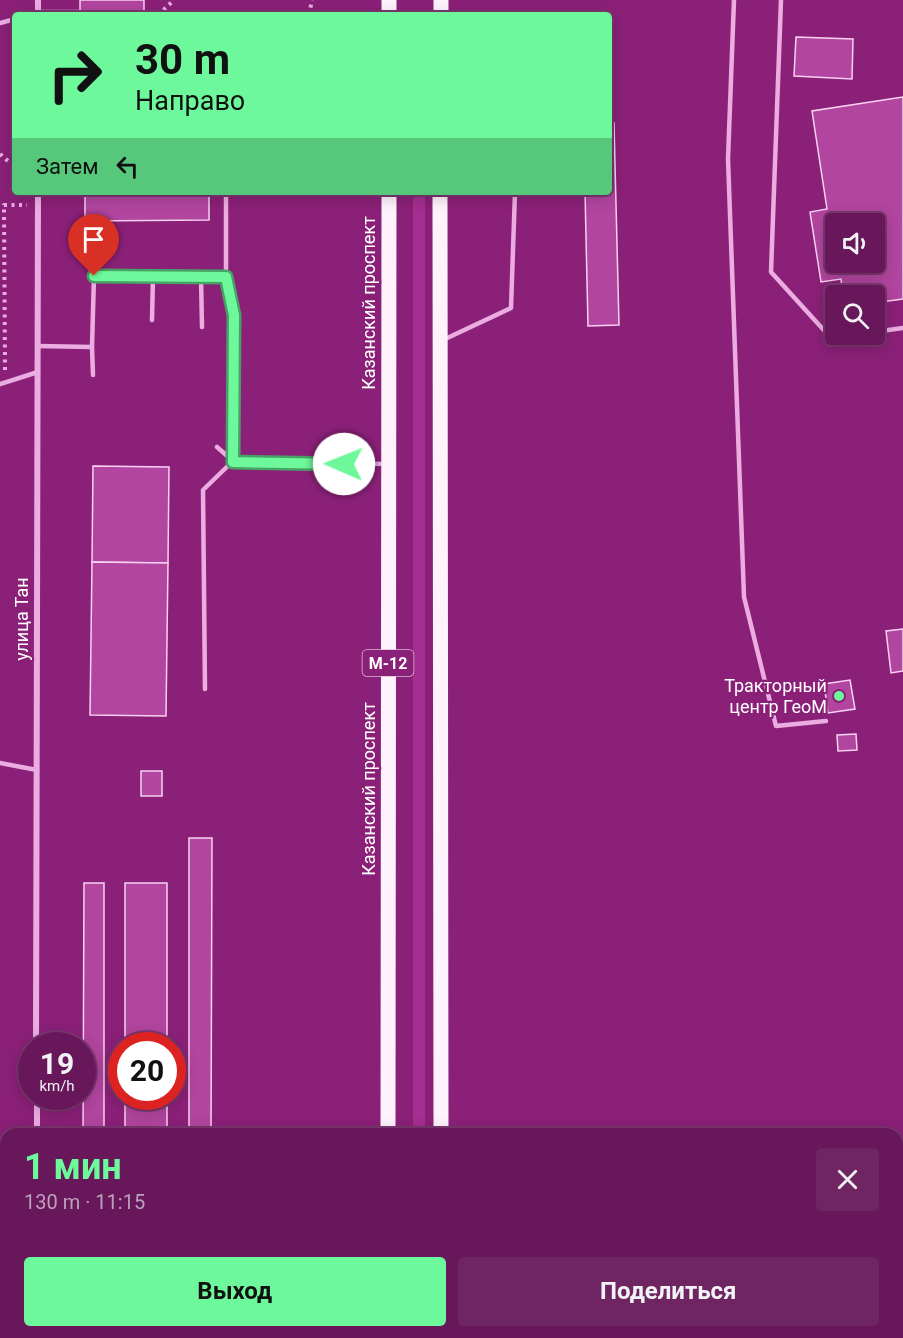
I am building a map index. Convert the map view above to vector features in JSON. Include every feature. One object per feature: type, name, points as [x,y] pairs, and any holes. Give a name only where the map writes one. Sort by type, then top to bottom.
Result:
[{"type":"main road","name":"Казанский проспект","points":[[388,1128],[389,195]]},
{"type":"main road","points":[[441,195],[441,1128]]},
{"type":"street","name":"улица Тан","points":[[36,1032],[38,195]]},
{"type":"street","points":[[37,1110],[37,1128]]},
{"type":"lane","points":[[734,0],[728,159],[744,597],[776,726],[826,721]]},
{"type":"lane","points":[[781,0],[771,272],[825,331]]},
{"type":"lane","points":[[205,689],[203,490],[233,462],[234,315],[226,277],[226,195]]},
{"type":"lane","points":[[441,341],[511,308],[514,195]]},
{"type":"lane","points":[[93,375],[94,276],[226,277]]},
{"type":"lane","points":[[152,320],[153,276]]},
{"type":"lane","points":[[201,277],[202,327]]},
{"type":"lane","points":[[885,330],[903,328]]},
{"type":"lane","points":[[38,346],[92,347]]},
{"type":"lane","points":[[2,383],[38,372]]},
{"type":"lane","points":[[217,447],[233,462],[389,464]]},
{"type":"lane","points":[[0,763],[37,770]]},
{"type":"path","points":[[161,12],[174,0]]},
{"type":"path","points":[[0,154],[12,164]]},
{"type":"path","points":[[2,383],[4,205],[38,204]]},
{"type":"shaded area","points":[[413,195],[425,195],[425,1128],[413,1128]]},
{"type":"building","points":[[80,0],[144,0],[144,12],[80,12]]},
{"type":"building","points":[[796,37],[853,39],[852,79],[794,76]]},
{"type":"building","points":[[903,97],[903,299],[885,301],[885,285],[842,285],[841,279],[821,282],[810,212],[827,209],[812,111]]},
{"type":"building","points":[[612,123],[614,123],[619,325],[588,326],[585,195],[612,195]]},
{"type":"building","points":[[85,195],[209,195],[209,220],[85,221]]},
{"type":"building","points":[[93,466],[169,467],[168,563],[92,562]]},
{"type":"building","points":[[92,562],[168,563],[166,716],[90,715]]},
{"type":"building","points":[[903,629],[903,671],[891,673],[886,631]]},
{"type":"building","name":"Тракторный центр ГеоМ","points":[[850,680],[855,709],[828,713],[824,684]]},
{"type":"building","points":[[856,734],[857,750],[838,751],[837,735]]},
{"type":"building","points":[[141,771],[162,771],[162,796],[141,796]]},
{"type":"building","points":[[189,838],[212,838],[211,1128],[189,1128]]},
{"type":"building","points":[[84,883],[104,883],[104,1128],[83,1128],[83,1110],[96,1110],[96,1032],[83,1032]]},
{"type":"building","points":[[125,883],[167,883],[167,1032],[125,1032]]},
{"type":"building","points":[[125,1110],[167,1110],[167,1128],[125,1128]]},
{"type":"place","name":"Тракторный центр ГеоМ","points":[[839,696]]},
{"type":"route","points":[[94,276],[226,277],[234,315],[233,462],[344,464]]}]
